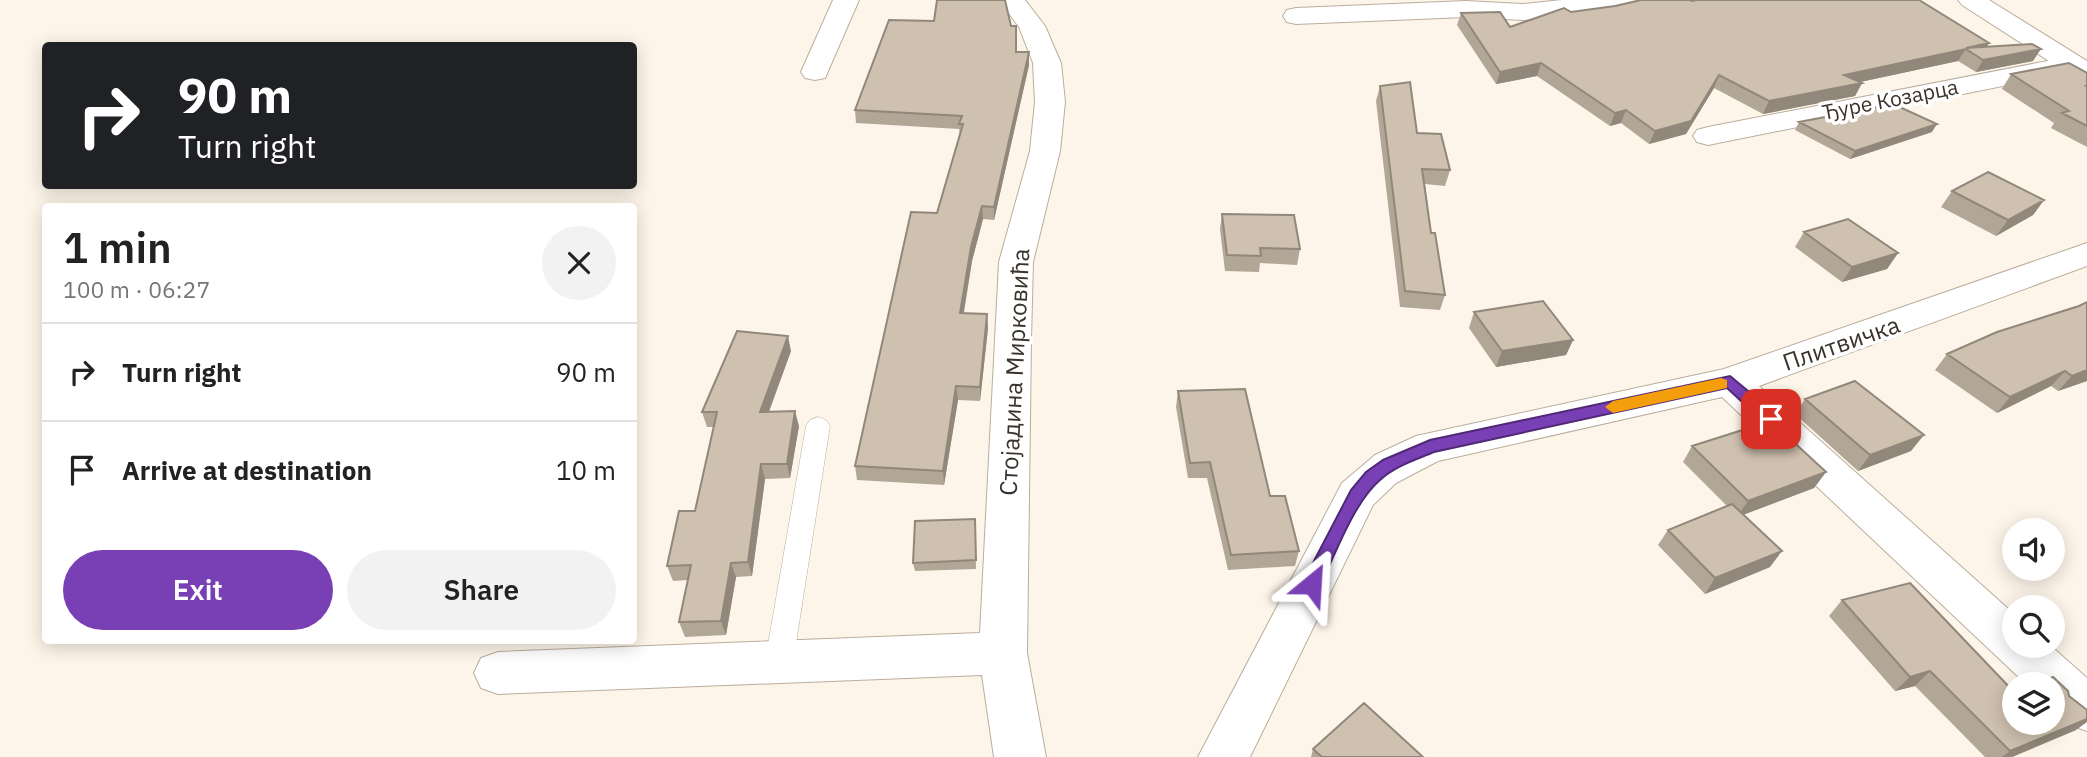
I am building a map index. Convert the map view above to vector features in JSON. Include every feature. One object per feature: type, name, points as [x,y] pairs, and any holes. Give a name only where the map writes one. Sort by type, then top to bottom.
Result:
[{"type":"street","points":[[815,72],[846,0]]},
{"type":"street","name":"Стојадина Мирковића","points":[[1012,0],[1032,26],[1047,63],[1051,102],[1045,151],[1031,195],[1016,262],[1003,653],[1020,757]]},
{"type":"street","points":[[1296,16],[1466,9],[1523,12],[1637,0]]},
{"type":"street","points":[[1971,0],[2080,69]]},
{"type":"street","name":"Ђуре Козарца","points":[[1708,136],[2080,69]]},
{"type":"street","name":"Плитвичка","points":[[1224,757],[1357,495],[1372,477],[1389,464],[1430,447],[1730,382],[2087,254]]},
{"type":"street","points":[[1730,382],[2002,631]]},
{"type":"street","points":[[498,673],[1003,653]]},
{"type":"street","points":[[2031,658],[2087,709]]},
{"type":"lane","points":[[779,662],[818,426]]},
{"type":"building","points":[[937,0],[1005,0],[1011,26],[1016,26],[1016,52],[1029,52],[994,207],[982,206],[971,247],[960,313],[987,314],[980,387],[956,386],[943,471],[855,466],[911,212],[937,213],[963,124],[959,124],[962,116],[855,110],[889,20],[934,21]]},
{"type":"building","points":[[1641,0],[1919,0],[1989,43],[1966,48],[2032,44],[2041,49],[1983,60],[1966,49],[1844,75],[1862,83],[1769,101],[1719,75],[1691,121],[1655,131],[1626,110],[1615,113],[1541,63],[1500,72],[1461,13],[1500,12],[1510,27],[1564,8],[1571,12]]},
{"type":"building","points":[[2069,63],[2087,73],[2087,126],[2062,113],[2069,111],[2011,74]]},
{"type":"building","points":[[1410,82],[1417,133],[1441,134],[1450,170],[1422,169],[1431,233],[1435,233],[1445,295],[1405,291],[1380,86]]},
{"type":"building","points":[[1893,104],[1937,124],[1855,151],[1799,122]]},
{"type":"building","points":[[1988,172],[2044,200],[2008,220],[1952,191]]},
{"type":"building","points":[[1222,214],[1294,215],[1300,249],[1260,248],[1261,256],[1227,255]]},
{"type":"building","points":[[1848,219],[1898,253],[1852,267],[1804,232]]},
{"type":"building","points":[[1543,301],[1573,340],[1502,351],[1474,312]]},
{"type":"building","points":[[2087,302],[2087,370],[2072,376],[2065,371],[2010,397],[1947,354],[1997,332]]},
{"type":"building","points":[[737,331],[788,336],[760,412],[795,411],[787,464],[761,464],[748,562],[731,563],[721,621],[679,622],[691,565],[667,566],[679,511],[695,511],[717,412],[702,412]]},
{"type":"building","points":[[1855,381],[1924,435],[1870,455],[1805,399]]},
{"type":"building","points":[[1245,389],[1270,496],[1285,496],[1299,551],[1231,555],[1210,462],[1190,463],[1178,391]]},
{"type":"building","points":[[1771,421],[1826,472],[1748,501],[1692,446]]},
{"type":"building","points":[[1732,504],[1782,551],[1715,578],[1668,530]]},
{"type":"building","points":[[975,519],[976,560],[913,563],[915,521]]},
{"type":"building","points":[[1910,583],[2002,679],[2002,735],[2048,735],[2010,751],[1930,671],[1910,677],[1842,600]]},
{"type":"building","points":[[2065,688],[2069,696],[2087,710],[2087,719],[2065,728]]},
{"type":"building","points":[[1364,703],[1423,757],[1322,757],[1313,749]]},
{"type":"slow traffic","points":[[1613,407],[1721,384]]},
{"type":"route","points":[[1312,584],[1357,495],[1372,477],[1389,464],[1430,447],[1730,382],[1771,419]]}]
